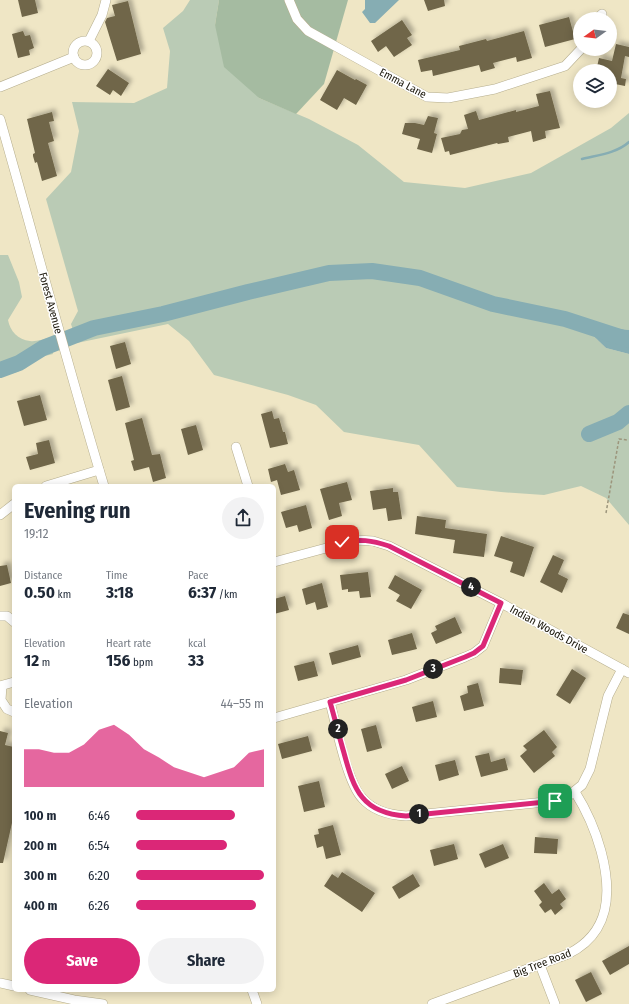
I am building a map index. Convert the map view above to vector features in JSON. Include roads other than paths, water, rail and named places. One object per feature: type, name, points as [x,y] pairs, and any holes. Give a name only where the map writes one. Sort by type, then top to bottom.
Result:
[{"type":"street","points":[[89,41],[102,15],[106,0]]},
{"type":"street","name":"Emma Lane","points":[[289,0],[297,19],[308,31],[427,97],[448,98],[495,89],[565,66],[574,56]]},
{"type":"street","points":[[89,41],[96,48],[96,57],[94,61],[85,65],[81,64],[74,57],[74,48],[76,44],[80,42],[89,41]]},
{"type":"street","points":[[0,87],[74,57]]},
{"type":"street","name":"Forest Avenue","points":[[0,119],[40,259],[57,326],[103,484]]},
{"type":"street","points":[[236,447],[247,484]]},
{"type":"street","points":[[53,484],[99,470]]},
{"type":"street","points":[[0,515],[12,506]]},
{"type":"street","points":[[276,561],[342,542],[356,540],[373,541],[389,546],[501,603]]},
{"type":"street","name":"Indian Woods Drive","points":[[276,717],[406,680],[474,653],[483,646],[501,603],[626,671],[608,696],[590,769],[582,785],[575,792]]},
{"type":"street","points":[[0,616],[7,616],[12,620]]},
{"type":"street","points":[[12,683],[1,686],[1,700],[7,710],[12,711]]},
{"type":"street","points":[[330,702],[349,772],[356,789],[362,798],[372,806],[385,813],[406,816],[555,801],[566,798],[575,792]]},
{"type":"street","name":"Big Tree Road","points":[[432,1004],[568,954],[586,944],[595,933],[602,922],[607,906],[608,888],[606,872],[595,831],[586,809],[575,792]]},
{"type":"street","points":[[540,965],[555,1004]]},
{"type":"street","points":[[0,983],[12,986]]},
{"type":"street","points":[[39,992],[74,1000],[103,1004]]},
{"type":"street","points":[[253,992],[256,1004]]},
{"type":"water","points":[[365,0],[399,0],[375,23],[370,23],[362,12],[365,9]]},
{"type":"water","points":[[581,324],[629,330],[629,354],[606,348]]},
{"type":"waterway","points":[[582,159],[619,149],[629,142]]},
{"type":"waterway","points":[[0,370],[19,363],[43,348],[94,328],[163,314],[329,273],[372,271],[420,278],[493,304],[565,319],[629,340]]},
{"type":"waterway","points":[[589,434],[618,422],[629,413]]}]
